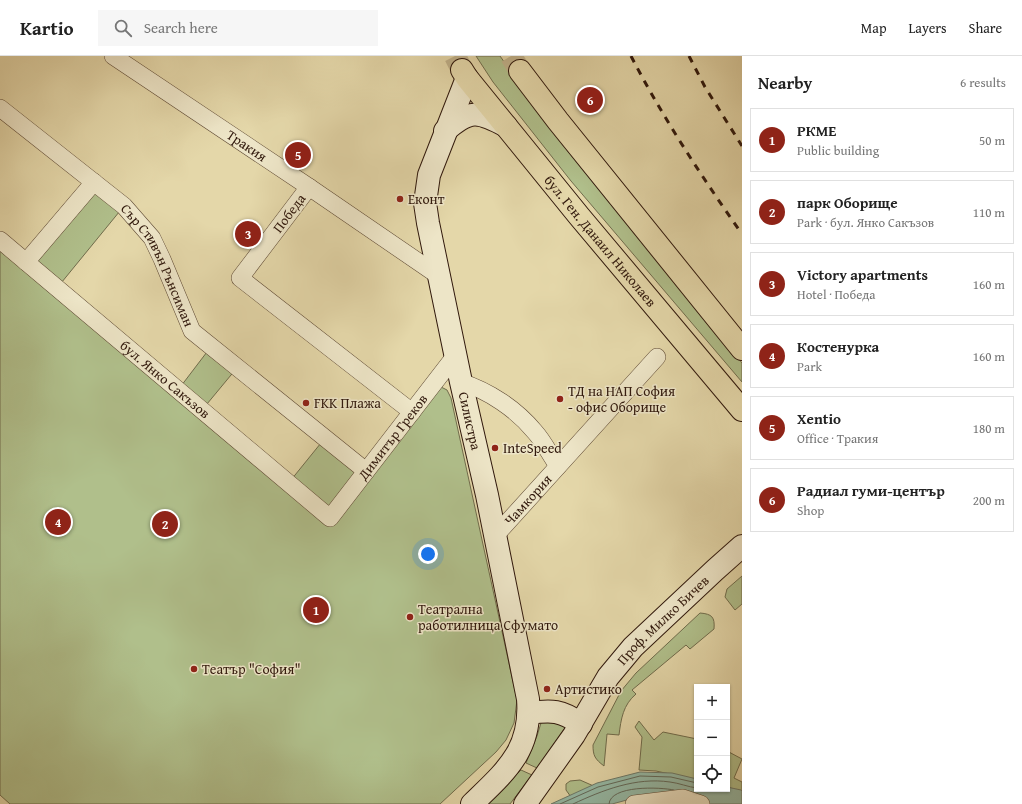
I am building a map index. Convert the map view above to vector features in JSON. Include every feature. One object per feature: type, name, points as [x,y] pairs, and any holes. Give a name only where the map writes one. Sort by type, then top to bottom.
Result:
[{"type":"main road","points":[[520,71],[563,127],[742,348]]},
{"type":"main road","name":"бул. Ген. Данаил Николаев","points":[[465,74],[579,216],[742,410]]},
{"type":"main road","name":"Силистра","points":[[465,74],[429,175],[425,203],[460,382],[495,536],[528,699],[529,713],[526,734],[523,743],[513,761],[472,804]]},
{"type":"main road","points":[[445,131],[456,121],[472,114],[488,117],[506,126]]},
{"type":"main road","name":"Проф. Милко Бичев","points":[[525,804],[545,778],[581,724],[608,677],[633,648],[742,546]]},
{"type":"main road","points":[[529,713],[548,710],[571,717],[581,724]]},
{"type":"street","name":"Тракия","points":[[113,56],[439,276]]},
{"type":"street","name":"Сър Стивън Рънсиман","points":[[0,108],[124,206],[152,238],[192,332],[366,471]]},
{"type":"street","points":[[26,262],[94,182]]},
{"type":"street","name":"Победа","points":[[309,187],[240,278],[412,412]]},
{"type":"street","name":"бул. Янко Сакъзов","points":[[0,240],[330,518]]},
{"type":"street","name":"Димитър Греков","points":[[330,518],[455,356]]},
{"type":"street","name":"Чамкория","points":[[495,536],[657,357]]},
{"type":"street","points":[[460,382],[475,387],[497,399],[521,417],[535,432],[558,466]]},
{"type":"street","points":[[634,804],[683,798],[701,804]]},
{"type":"shaded area","points":[[476,56],[500,56],[517,80],[742,363],[742,382],[571,181],[493,82]]},
{"type":"shaded area","points":[[94,182],[124,206],[57,288],[26,262]]},
{"type":"shaded area","points":[[0,246],[332,526],[436,390],[441,387],[447,390],[451,398],[517,700],[514,723],[506,740],[496,752],[440,804],[10,804],[0,795]]},
{"type":"shaded area","points":[[210,348],[236,369],[202,410],[178,390]]},
{"type":"shaded area","points":[[325,438],[363,468],[329,512],[291,480]]},
{"type":"shaded area","points":[[742,576],[742,604],[735,610],[725,597],[727,589]]},
{"type":"shaded area","points":[[700,613],[710,615],[712,617],[714,629],[690,649],[686,645],[632,690],[636,694],[625,708],[619,735],[607,734],[604,766],[595,757],[593,745],[621,691],[636,673]]},
{"type":"shaded area","points":[[545,718],[566,724],[565,728],[537,768],[526,763],[541,723]]},
{"type":"shaded area","points":[[639,721],[654,740],[663,732],[694,738],[694,779],[656,771],[639,770],[642,737],[635,727]]},
{"type":"shaded area","points":[[730,753],[742,759],[734,778],[742,782],[742,793],[730,788]]},
{"type":"shaded area","points":[[521,770],[532,775],[510,804],[487,804]]},
{"type":"shaded area","points":[[580,780],[605,791],[576,804],[566,790],[566,784],[570,781]]},
{"type":"water","points":[[640,772],[672,773],[694,778],[694,792],[730,792],[730,788],[741,790],[742,804],[697,804],[638,797],[612,804],[551,804],[597,783]]},
{"type":"tunnel","points":[[455,56],[462,70]]},
{"type":"tunnel","points":[[511,56],[520,71]]},
{"type":"railway","points":[[631,56],[656,102],[684,147],[742,234]]},
{"type":"railway","points":[[689,56],[705,87],[742,146]]},
{"type":"place","name":"Радиал гуми-център","points":[[590,100]]},
{"type":"place","name":"Xentio","points":[[298,155]]},
{"type":"place","name":"Еконт","points":[[400,199]]},
{"type":"place","name":"Victory apartments","points":[[248,234]]},
{"type":"place","name":"ТД на НАП София - офис Оборище","points":[[560,399]]},
{"type":"place","name":"FKK Плажа","points":[[306,403]]},
{"type":"place","name":"InteSpeed","points":[[495,448]]},
{"type":"place","name":"Костенурка","points":[[58,522]]},
{"type":"place","name":"парк Оборище","points":[[165,524]]},
{"type":"place","name":"РКМЕ","points":[[316,610]]},
{"type":"place","name":"Театрална работилница Сфумато","points":[[410,617]]},
{"type":"place","name":"Театър \"София\"","points":[[194,669]]},
{"type":"place","name":"Артистико","points":[[547,689]]}]
